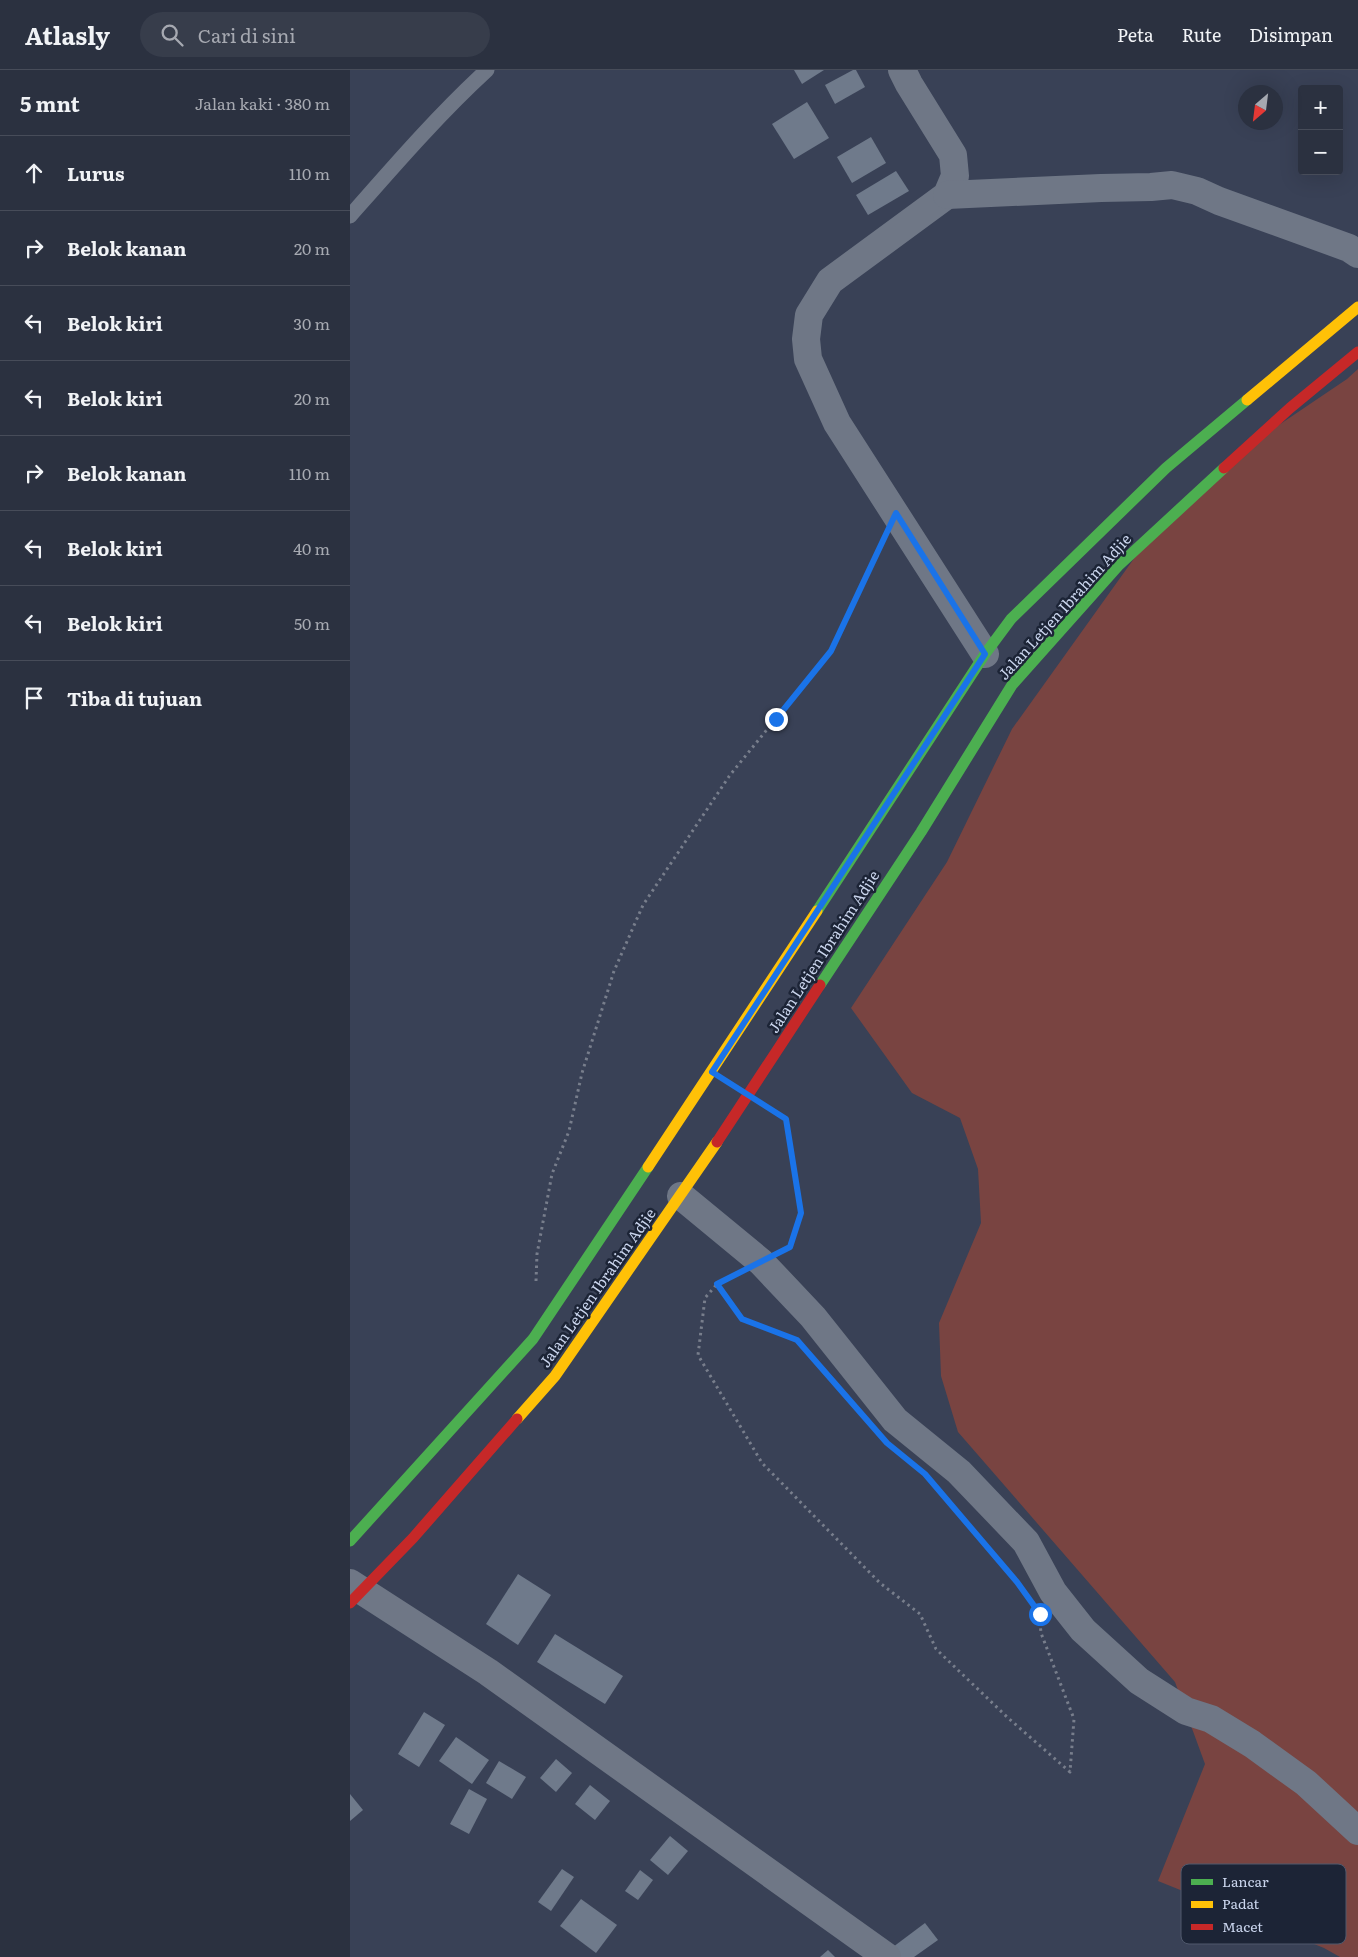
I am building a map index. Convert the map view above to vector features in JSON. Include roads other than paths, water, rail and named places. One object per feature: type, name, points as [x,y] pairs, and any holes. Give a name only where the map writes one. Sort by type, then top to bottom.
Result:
[{"type":"street","points":[[902,70],[953,155],[955,176],[946,194],[830,281],[809,315],[806,339],[808,359],[837,423],[985,654]]},
{"type":"street","points":[[946,194],[1151,188],[1172,185],[1196,191],[1349,248],[1358,254]]},
{"type":"street","name":"Jalan Letjen Ibrahim Adjie","points":[[350,1541],[533,1339],[723,1055],[985,654],[1011,619],[1166,468],[1358,308]]},
{"type":"street","name":"Jalan Letjen Ibrahim Adjie","points":[[354,1592],[413,1538],[555,1376],[681,1196],[748,1095],[920,832],[1012,685],[1118,566],[1290,408],[1358,352]]},
{"type":"street","points":[[681,1196],[761,1262],[813,1317],[895,1420],[959,1472],[1026,1542],[1053,1592],[1083,1630],[1139,1681],[1186,1711],[1211,1719],[1252,1744],[1306,1783],[1358,1832]]},
{"type":"street","points":[[354,1592],[511,1688],[887,1957]]},
{"type":"lane","points":[[350,216],[457,98],[487,70]]}]
